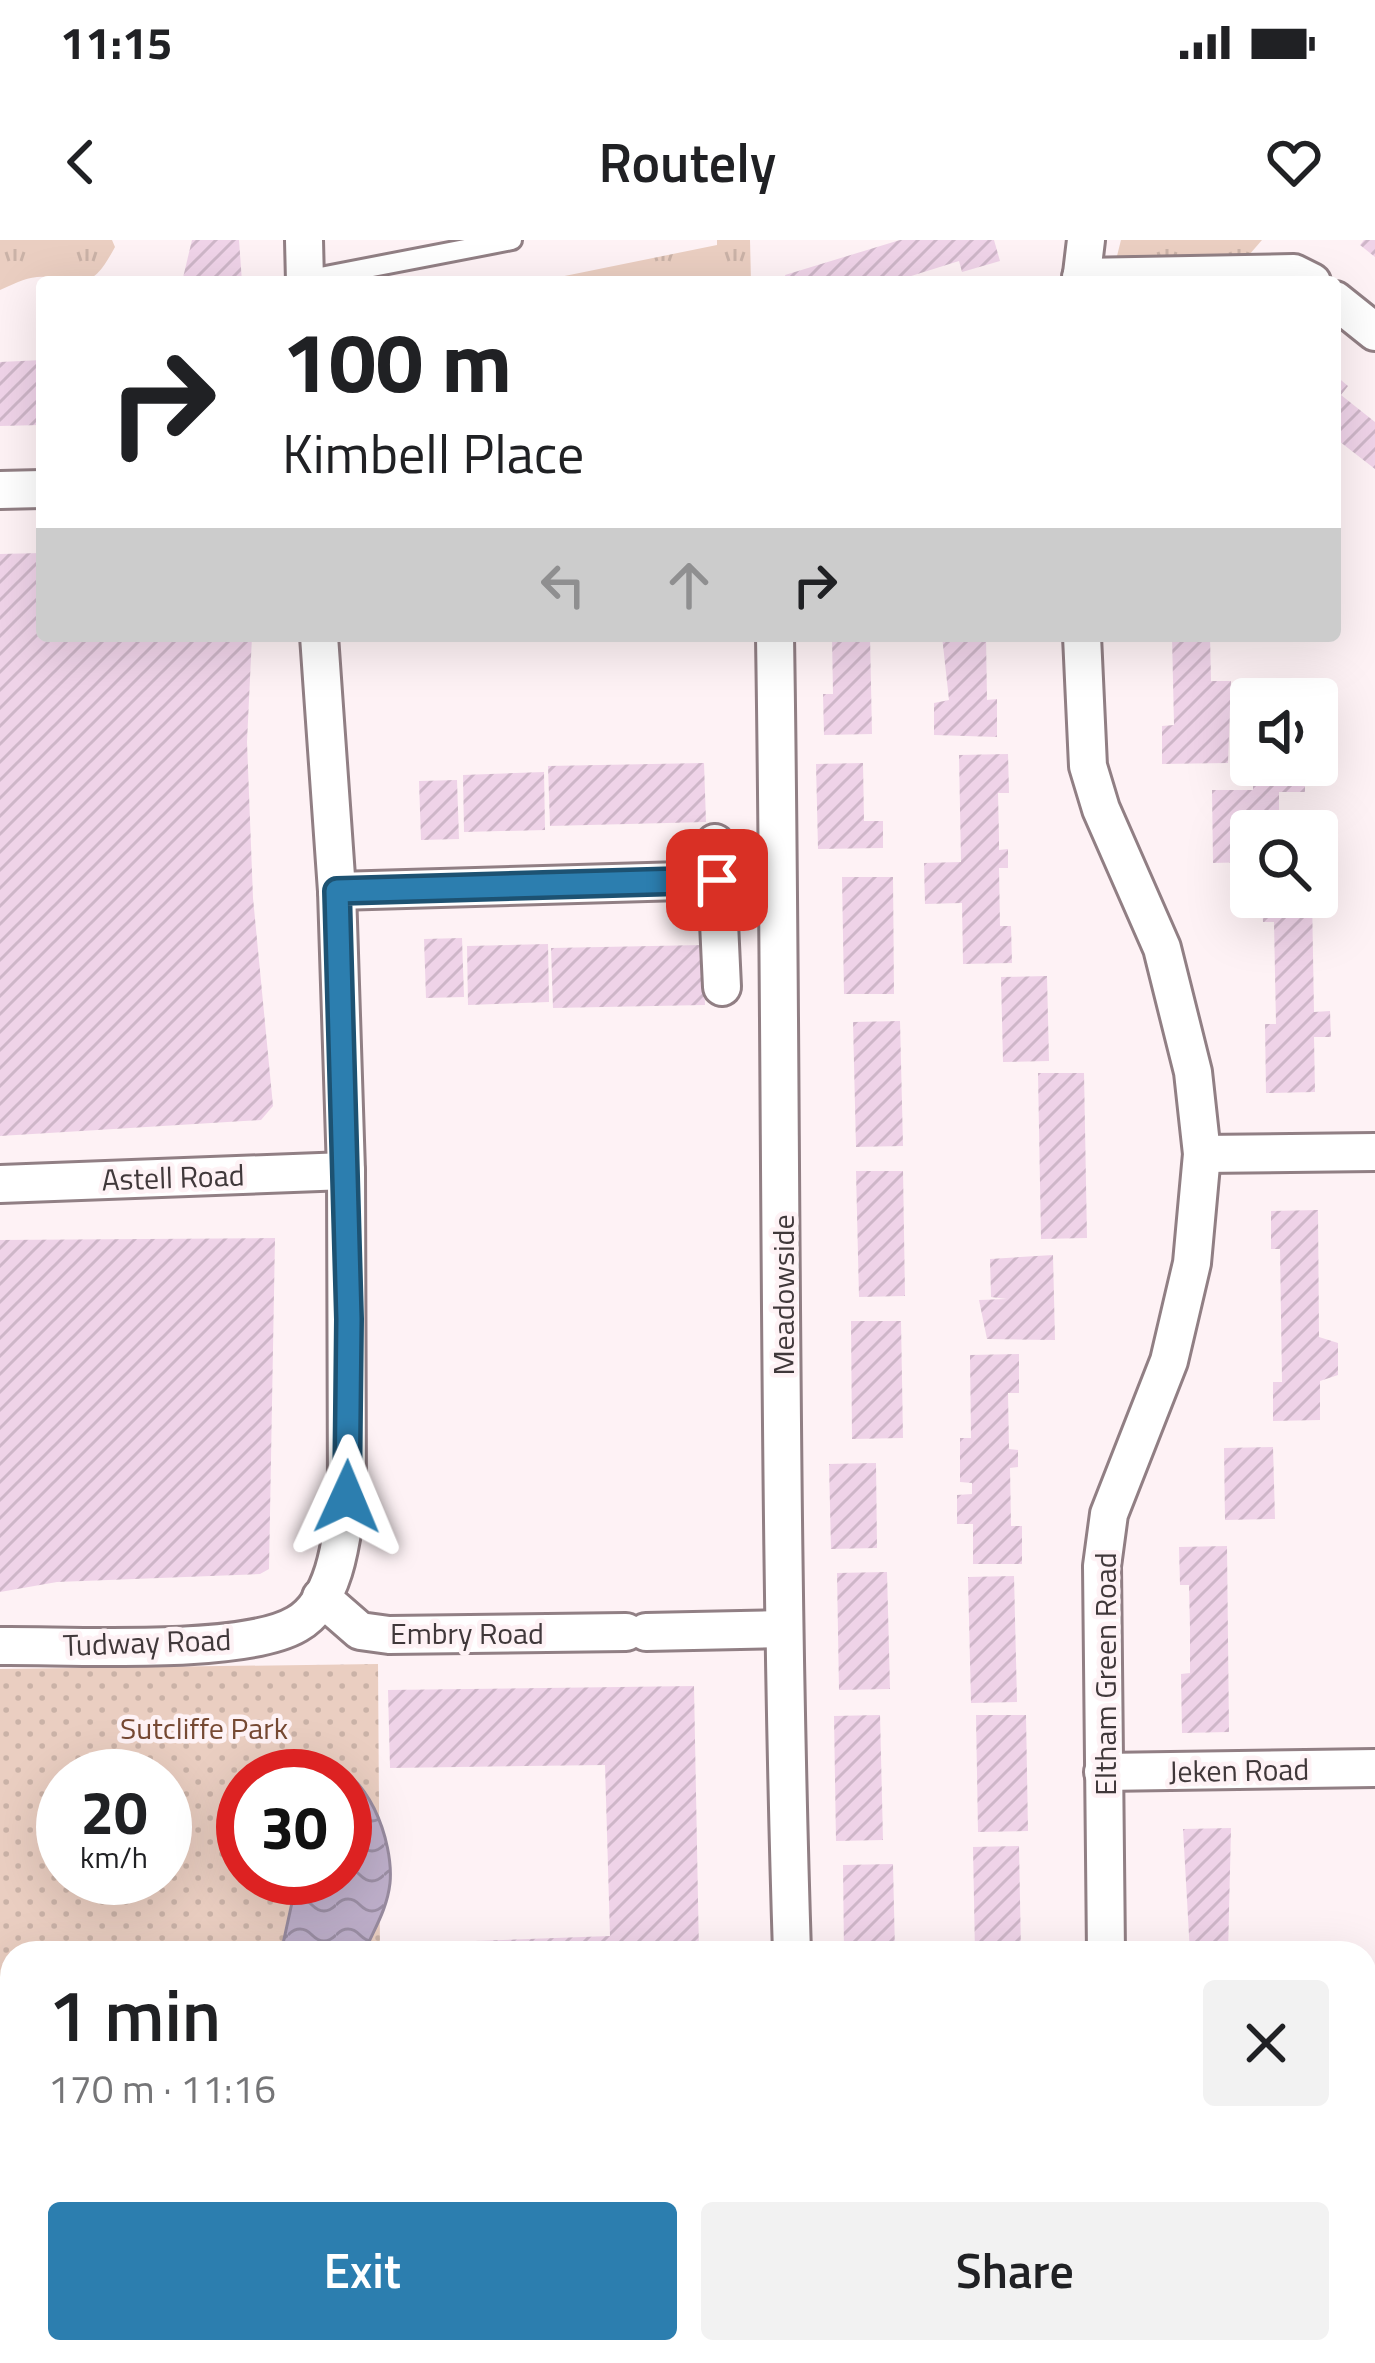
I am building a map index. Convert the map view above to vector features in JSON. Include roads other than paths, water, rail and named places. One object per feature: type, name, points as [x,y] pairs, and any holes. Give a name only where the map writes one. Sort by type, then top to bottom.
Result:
[{"type":"street","points":[[304,240],[305,276]]},
{"type":"street","points":[[1082,276],[1086,240]]},
{"type":"street","points":[[1203,276],[1300,276]]},
{"type":"street","points":[[1341,305],[1375,332]]},
{"type":"street","points":[[0,490],[36,489]]},
{"type":"street","points":[[319,642],[337,891],[346,1171],[347,1497],[340,1549],[321,1597]]},
{"type":"street","name":"Meadowside","points":[[775,642],[784,1190],[782,1629],[792,1941]]},
{"type":"street","name":"Eltham Green Road","points":[[1082,642],[1088,766],[1101,809],[1162,948],[1193,1072],[1202,1154],[1192,1263],[1169,1361],[1109,1514],[1102,1566],[1106,1941]]},
{"type":"street","points":[[337,891],[716,862],[722,987]]},
{"type":"street","points":[[1202,1154],[1375,1152]]},
{"type":"street","name":"Astell Road","points":[[0,1184],[346,1171]]},
{"type":"street","name":"Embry Road","points":[[321,1597],[361,1631],[389,1635],[782,1629]]},
{"type":"street","name":"Tudway Road","points":[[0,1646],[254,1639],[300,1624],[321,1597]]},
{"type":"street","name":"Jeken Road","points":[[1103,1772],[1375,1768]]},
{"type":"lane","points":[[330,276],[512,240]]},
{"type":"water","points":[[372,1805],[387,1847],[390,1883],[369,1941],[284,1941],[291,1905],[372,1905]]},
{"type":"park label","name":"Sutcliffe Park","points":[[204,1728]]}]
